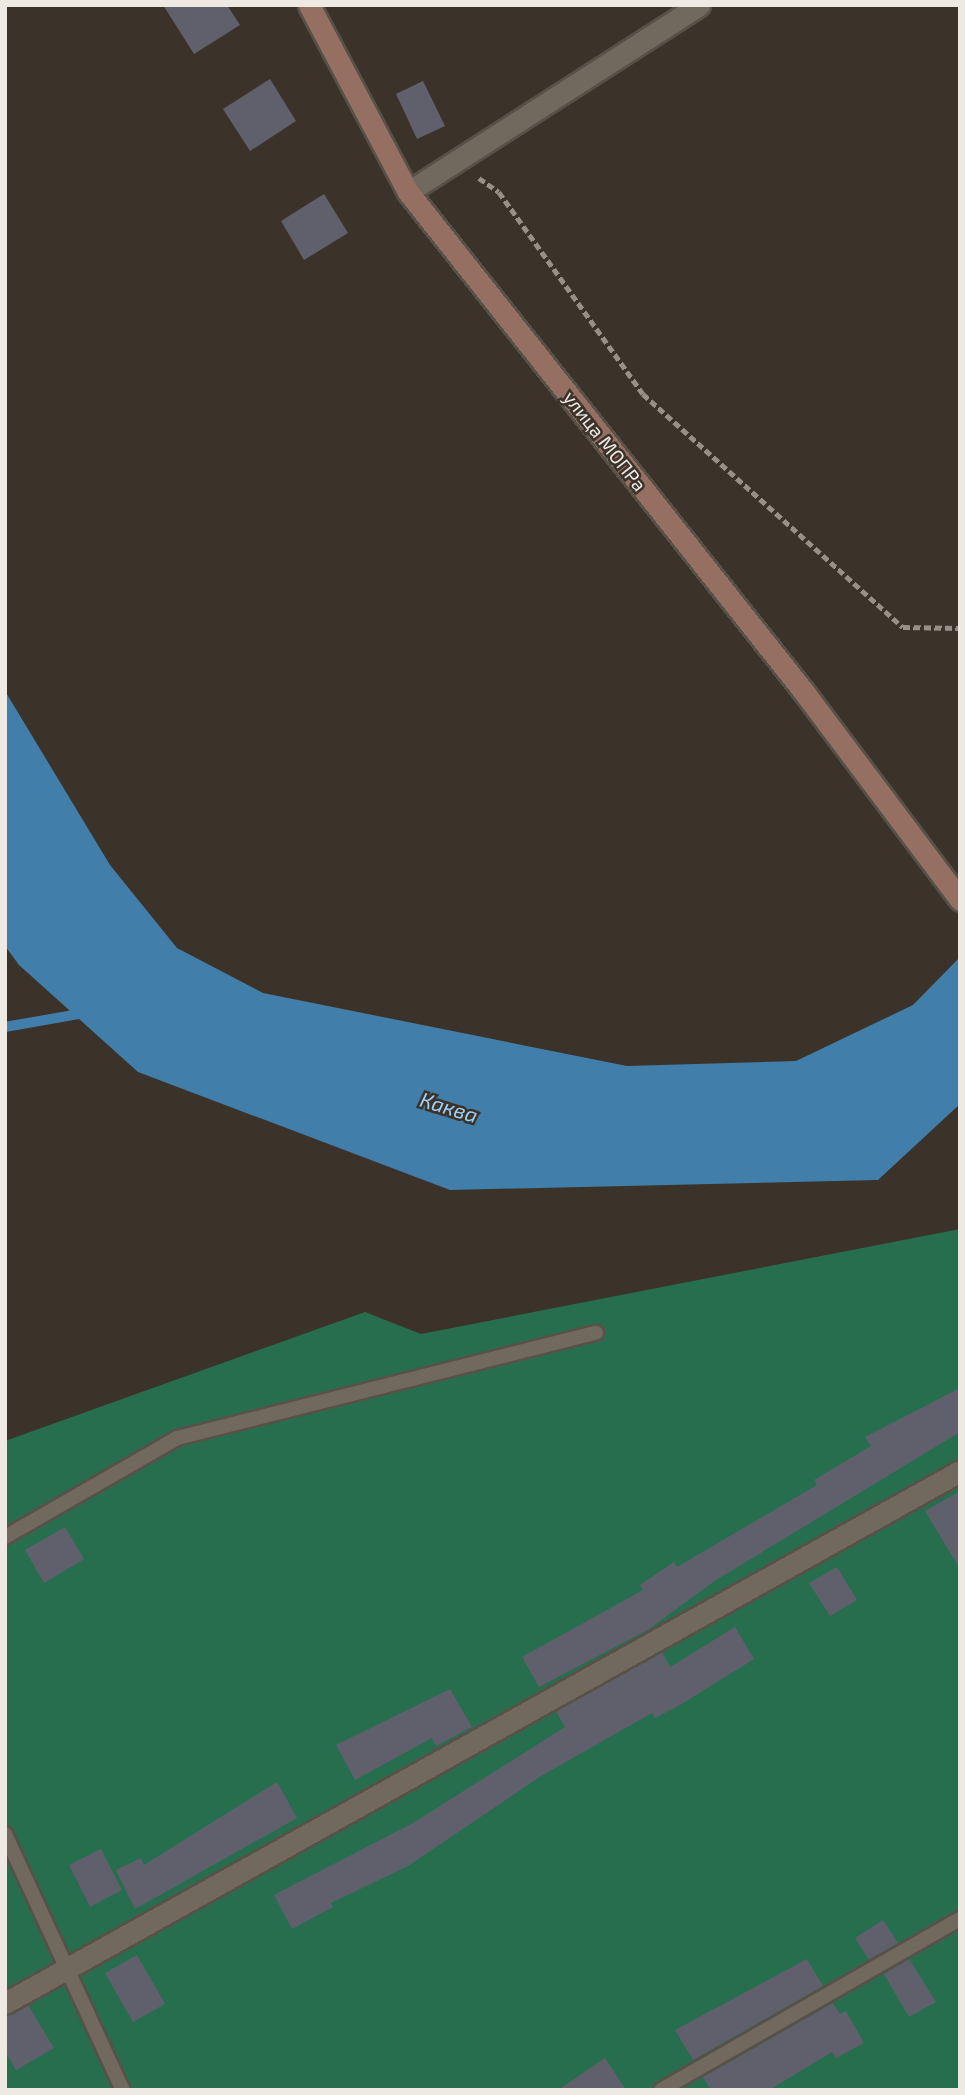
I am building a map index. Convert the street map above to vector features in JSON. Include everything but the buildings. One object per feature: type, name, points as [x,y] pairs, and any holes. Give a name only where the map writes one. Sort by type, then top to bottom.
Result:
[{"type":"main road","name":"улица МОПРа","points":[[309,5],[408,192],[804,692],[926,860],[960,900]]},
{"type":"street","points":[[408,192],[699,5]]},
{"type":"street","points":[[5,2003],[960,1471]]},
{"type":"lane","points":[[5,1537],[177,1438],[596,1333]]},
{"type":"lane","points":[[5,1834],[123,2090]]},
{"type":"lane","points":[[661,2090],[960,1919]]},
{"type":"path","points":[[456,161],[499,192],[643,394],[903,627],[960,628]]},
{"type":"green space","points":[[960,1229],[960,2090],[5,2090],[5,1441],[365,1312],[421,1334]]},
{"type":"water","name":"Каква","points":[[5,691],[110,865],[177,948],[263,993],[627,1066],[796,1061],[913,1005],[960,957],[960,1104],[878,1180],[450,1190],[138,1072],[19,965],[5,946]]},
{"type":"waterway","points":[[5,1027],[84,1013]]}]
